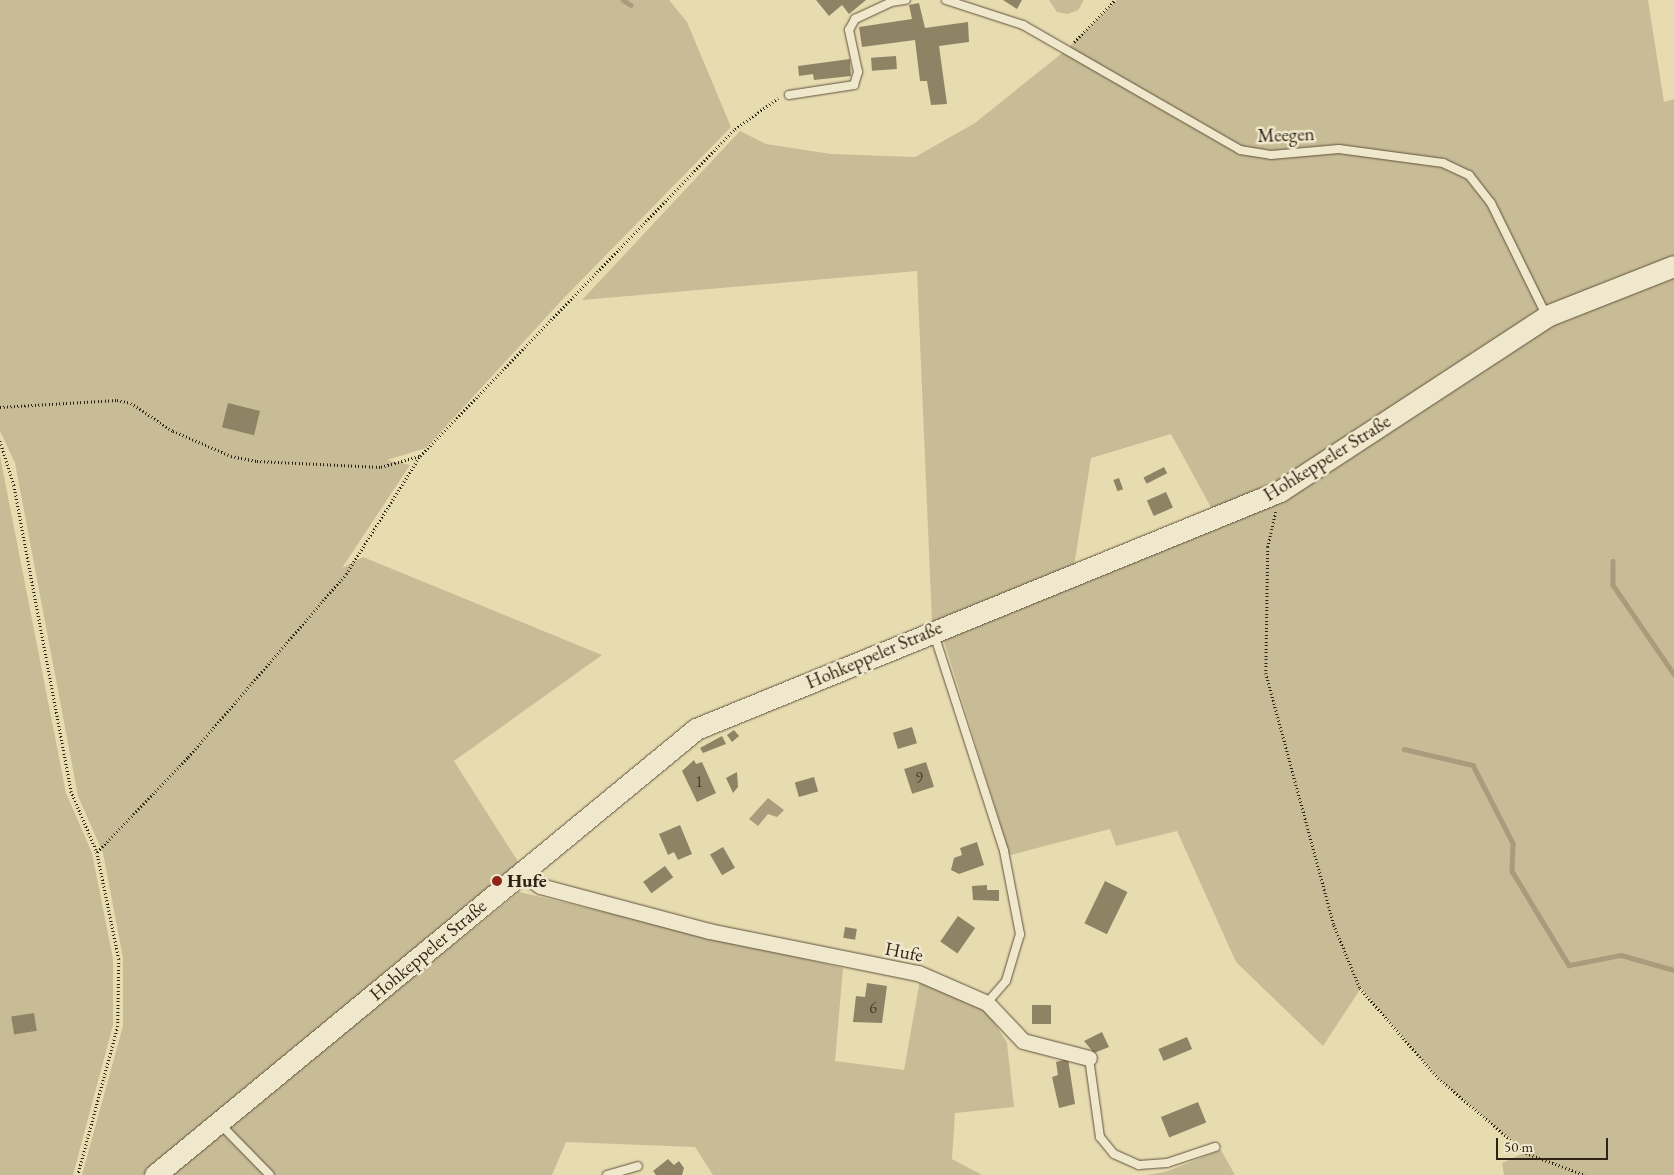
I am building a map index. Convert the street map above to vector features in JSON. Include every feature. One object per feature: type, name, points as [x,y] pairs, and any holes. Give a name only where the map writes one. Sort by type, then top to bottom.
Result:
[{"type":"street","name":"Hohkeppeler Straße","points":[[155,1175],[696,729],[933,630],[1280,491],[1547,316],[1674,266]]},
{"type":"street","name":"Hufe","points":[[521,873],[540,886],[709,931],[918,973],[987,1004],[1023,1041],[1089,1058]]},
{"type":"lane","points":[[789,95],[854,85],[858,72],[848,30],[855,20],[906,0]]},
{"type":"lane","name":"Meegen","points":[[946,0],[1001,15],[1240,150],[1271,156],[1339,149],[1443,163],[1469,175],[1491,203],[1547,316]]},
{"type":"lane","points":[[933,630],[1004,851],[1020,934],[1006,981],[987,1004]]},
{"type":"lane","points":[[1089,1058],[1100,1137],[1114,1154],[1139,1165],[1167,1163],[1215,1147]]},
{"type":"lane","points":[[219,1122],[270,1175]]},
{"type":"lane","points":[[607,1175],[638,1166]]},
{"type":"path","points":[[1066,50],[1115,0]]},
{"type":"path","points":[[97,852],[188,757],[346,574],[420,456],[735,129],[767,104],[789,95]]},
{"type":"path","points":[[0,407],[118,400],[131,403],[173,431],[231,456],[258,461],[380,467],[420,456]]},
{"type":"path","points":[[0,441],[14,485],[71,791],[97,852],[119,958],[118,1026],[78,1175]]},
{"type":"path","points":[[1280,491],[1268,547],[1266,673],[1334,925],[1360,988],[1438,1078],[1526,1153],[1585,1175]]},
{"type":"shaded area","points":[[0,0],[669,0],[687,22],[731,127],[561,301],[426,448],[387,460],[410,465],[342,568],[363,557],[602,655],[454,761],[519,863],[143,1175],[82,1175],[123,1026],[123,958],[103,853],[78,796],[15,463],[0,431]]},
{"type":"shaded area","points":[[1049,0],[1084,0],[1078,10],[1068,14],[1057,12]]},
{"type":"shaded area","points":[[1117,0],[1648,0],[1664,102],[1674,99],[1674,1175],[1504,1175],[1502,1163],[1526,1152],[1438,1078],[1361,988],[1323,1046],[1236,962],[1177,831],[1116,846],[1110,829],[1010,855],[943,638],[1278,483],[1213,511],[1171,434],[1091,458],[1074,566],[932,622],[917,271],[582,300],[740,131],[766,144],[831,154],[915,157],[975,123],[1066,50]]},
{"type":"shaded area","points":[[0,456],[66,793],[92,853],[113,959],[113,1025],[73,1175],[0,1175]]},
{"type":"shaded area","points":[[768,798],[784,810],[777,817],[768,814],[758,826],[749,819]]},
{"type":"shaded area","points":[[519,892],[843,968],[835,1061],[904,1070],[920,980],[988,1012],[1007,1043],[1014,1107],[955,1113],[952,1159],[982,1175],[713,1175],[695,1147],[566,1142],[552,1175],[167,1175]]},
{"type":"shaded area","points":[[1221,1150],[1235,1175],[1146,1175],[1165,1172]]},
{"type":"building","points":[[816,0],[866,0],[849,14],[842,5],[829,16]]},
{"type":"building","points":[[1003,0],[1022,0],[1017,9]]},
{"type":"building","points":[[919,3],[925,28],[968,22],[969,42],[939,46],[947,104],[931,105],[927,81],[920,81],[915,40],[862,47],[859,27],[912,19],[909,5]]},
{"type":"building","points":[[896,56],[897,69],[872,71],[871,58]]},
{"type":"building","points":[[850,59],[851,76],[814,80],[813,74],[799,76],[798,66]]},
{"type":"building","points":[[228,403],[260,411],[254,435],[222,427]]},
{"type":"building","points":[[1164,467],[1167,473],[1147,484],[1144,477]]},
{"type":"building","points":[[1119,478],[1123,489],[1117,491],[1113,480]]},
{"type":"building","points":[[1166,492],[1173,508],[1154,516],[1147,501]]},
{"type":"building","points":[[912,727],[917,743],[898,749],[893,733]]},
{"type":"building","points":[[734,730],[739,736],[732,742],[727,735]]},
{"type":"building","points":[[722,736],[726,744],[703,753],[700,748]]},
{"type":"building","points":[[694,760],[696,764],[702,762],[716,793],[697,802],[682,771]]},
{"type":"building","points":[[926,762],[934,787],[912,794],[904,769]]},
{"type":"building","points":[[737,772],[738,787],[733,793],[726,778]]},
{"type":"building","points":[[814,777],[818,791],[799,797],[795,783]]},
{"type":"building","points":[[680,825],[692,854],[678,860],[674,852],[668,855],[659,834]]},
{"type":"building","points":[[977,842],[984,865],[959,874],[951,870],[954,858],[962,855],[960,848]]},
{"type":"building","points":[[723,847],[735,868],[722,875],[710,854]]},
{"type":"building","points":[[665,866],[673,877],[651,893],[643,882]]},
{"type":"building","points":[[1105,881],[1127,892],[1107,934],[1084,923]]},
{"type":"building","points":[[987,885],[987,890],[999,890],[999,901],[973,900],[972,886]]},
{"type":"building","points":[[958,916],[975,928],[957,953],[940,941]]},
{"type":"building","points":[[845,927],[857,929],[855,940],[843,938]]},
{"type":"building","points":[[867,983],[887,986],[882,1023],[853,1022],[856,996],[865,997]]},
{"type":"building","points":[[1032,1005],[1051,1005],[1051,1024],[1032,1024]]},
{"type":"building","points":[[34,1013],[37,1031],[14,1034],[11,1017]]},
{"type":"building","points":[[1102,1032],[1109,1047],[1094,1053],[1084,1041]]},
{"type":"building","points":[[1187,1037],[1192,1049],[1164,1061],[1158,1049]]},
{"type":"building","points":[[1068,1059],[1075,1104],[1059,1108],[1052,1077],[1058,1075],[1056,1062]]},
{"type":"building","points":[[1198,1102],[1206,1122],[1169,1137],[1161,1117]]},
{"type":"building","points":[[668,1159],[674,1165],[679,1161],[684,1168],[682,1175],[656,1175],[653,1171]]},
{"type":"waterway","points":[[623,0],[631,5]]},
{"type":"waterway","points":[[1613,561],[1613,585],[1674,674]]},
{"type":"waterway","points":[[1404,749],[1473,765],[1513,843],[1512,871],[1569,965],[1621,955],[1674,970]]},
{"type":"place","name":"Hufe","points":[[497,881]]}]
